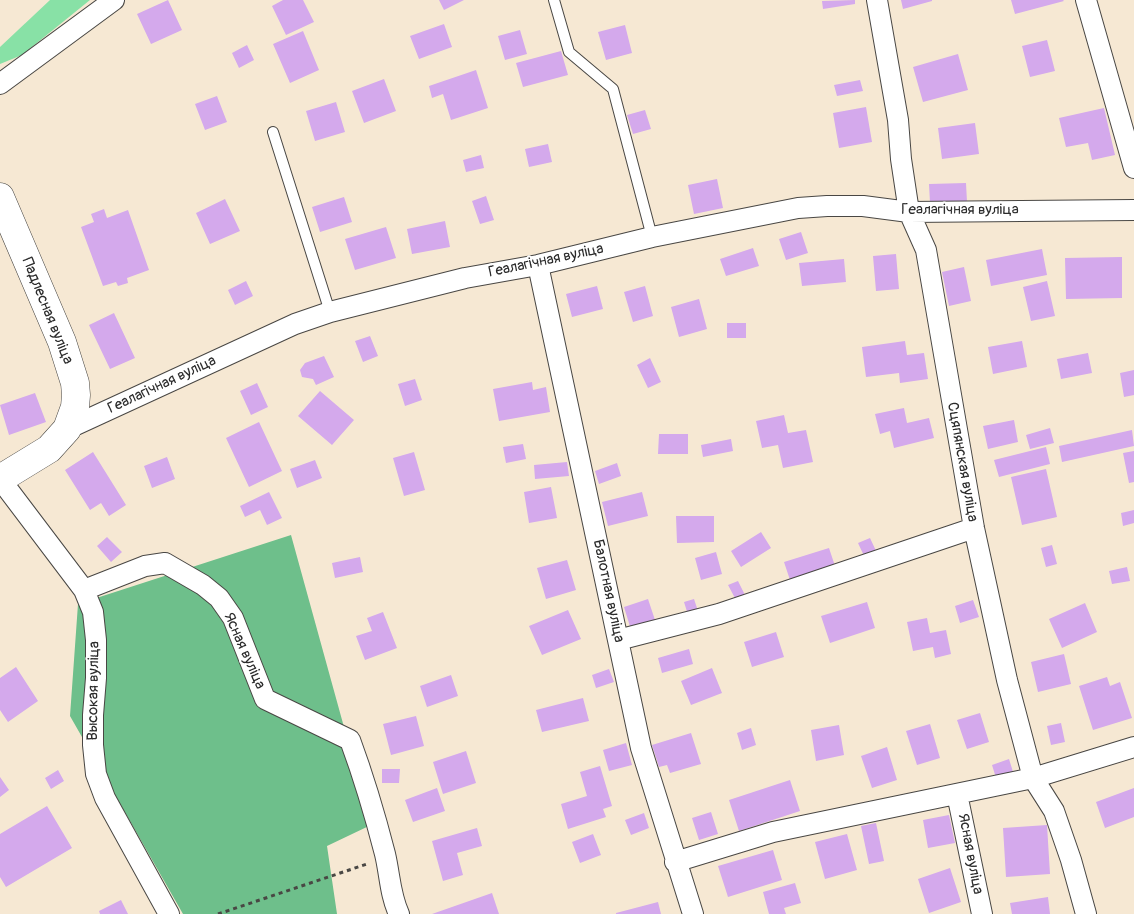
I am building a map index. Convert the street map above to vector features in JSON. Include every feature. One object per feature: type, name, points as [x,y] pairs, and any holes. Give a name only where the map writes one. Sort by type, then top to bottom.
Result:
[{"type":"street","points":[[0,84],[114,0]]},
{"type":"street","name":"Сцяпянская вуліца","points":[[877,0],[898,120],[901,159],[909,212],[926,250],[974,528],[1007,680],[1033,778],[1054,812],[1071,860],[1086,914]]},
{"type":"street","points":[[1086,0],[1134,168]]},
{"type":"street","name":"Падлесная вуліца","points":[[0,197],[62,342],[76,383],[74,406],[67,429]]},
{"type":"street","name":"Геалагічная вуліца","points":[[0,479],[49,449],[67,429],[295,324],[330,312],[465,278],[538,265],[652,238],[798,208],[863,206],[909,212],[1134,210]]},
{"type":"street","name":"Балотная вуліца","points":[[538,265],[641,748],[692,914]]},
{"type":"street","name":"Высокая вуліца","points":[[0,479],[84,590],[93,612],[96,640],[93,715],[93,745],[96,774],[105,798],[169,914]]},
{"type":"street","points":[[618,640],[719,614],[974,528]]},
{"type":"street","name":"Ясная вуліца","points":[[84,590],[145,566],[165,563],[203,584],[219,598],[232,618],[265,699],[350,740],[365,780],[385,858],[393,900],[399,914]]},
{"type":"street","points":[[675,862],[773,832],[1033,778],[1134,747]]},
{"type":"street","name":"Ясная вуліца","points":[[958,794],[982,914]]},
{"type":"lane","points":[[554,0],[569,52],[613,89],[652,238]]},
{"type":"lane","points":[[273,132],[330,312]]},
{"type":"path","points":[[218,914],[385,858]]},
{"type":"green space","points":[[50,0],[90,0],[22,55],[0,64],[0,47]]},
{"type":"green space","points":[[291,535],[371,825],[327,846],[337,914],[183,914],[70,716],[78,604]]},
{"type":"building","points":[[168,0],[182,30],[151,44],[137,14]]},
{"type":"building","points":[[283,0],[303,0],[314,22],[286,35],[272,6]]},
{"type":"building","points":[[439,0],[464,0],[444,10]]},
{"type":"building","points":[[855,0],[855,4],[823,9],[822,1]]},
{"type":"building","points":[[901,0],[932,0],[932,1],[903,9]]},
{"type":"building","points":[[1011,0],[1063,0],[1064,1],[1015,14]]},
{"type":"building","points":[[444,24],[452,47],[419,59],[410,36]]},
{"type":"building","points":[[625,25],[632,53],[606,60],[598,32]]},
{"type":"building","points":[[520,30],[527,54],[505,60],[498,36]]},
{"type":"building","points":[[303,31],[319,70],[290,83],[273,44]]},
{"type":"building","points":[[1047,40],[1055,71],[1030,77],[1022,46]]},
{"type":"building","points":[[247,45],[254,60],[239,68],[232,53]]},
{"type":"building","points":[[561,51],[568,75],[523,87],[516,63]]},
{"type":"building","points":[[958,54],[968,90],[923,102],[913,67]]},
{"type":"building","points":[[476,70],[488,108],[451,120],[443,94],[432,98],[429,86]]},
{"type":"building","points":[[384,79],[396,111],[364,123],[352,91]]},
{"type":"building","points":[[860,80],[863,91],[837,96],[834,85]]},
{"type":"building","points":[[217,96],[227,122],[205,130],[195,104]]},
{"type":"building","points":[[336,102],[345,132],[315,141],[306,111]]},
{"type":"building","points":[[866,107],[872,142],[839,148],[833,113]]},
{"type":"building","points":[[1104,108],[1115,155],[1092,160],[1088,143],[1066,147],[1059,118]]},
{"type":"building","points":[[645,110],[651,129],[633,134],[627,115]]},
{"type":"building","points":[[975,123],[979,154],[942,159],[938,128]]},
{"type":"building","points":[[548,144],[552,162],[529,167],[525,149]]},
{"type":"building","points":[[481,155],[484,168],[466,172],[463,160]]},
{"type":"building","points":[[717,179],[723,208],[694,214],[688,185]]},
{"type":"building","points":[[966,183],[967,202],[930,203],[929,184]]},
{"type":"building","points":[[486,196],[494,220],[480,224],[472,201]]},
{"type":"building","points":[[344,197],[352,222],[320,232],[312,207]]},
{"type":"building","points":[[225,199],[240,231],[210,244],[196,213]]},
{"type":"building","points":[[104,209],[107,218],[128,210],[149,270],[127,278],[128,283],[118,286],[116,282],[103,286],[81,227],[94,222],[91,214]]},
{"type":"building","points":[[445,221],[450,247],[412,254],[407,229]]},
{"type":"building","points":[[386,227],[396,258],[355,270],[345,239]]},
{"type":"building","points":[[801,232],[808,253],[786,260],[779,239]]},
{"type":"building","points":[[753,248],[759,266],[726,276],[720,259]]},
{"type":"building","points":[[1042,249],[1047,275],[991,286],[986,260]]},
{"type":"building","points":[[896,254],[899,289],[876,291],[873,256]]},
{"type":"building","points":[[1122,257],[1122,298],[1066,299],[1065,258]]},
{"type":"building","points":[[844,259],[846,282],[802,286],[799,263]]},
{"type":"building","points":[[964,267],[971,301],[949,306],[942,272]]},
{"type":"building","points":[[246,281],[253,296],[235,305],[228,290]]},
{"type":"building","points":[[1047,281],[1055,316],[1031,321],[1023,287]]},
{"type":"building","points":[[597,286],[603,309],[572,317],[566,294]]},
{"type":"building","points":[[645,286],[653,316],[633,322],[624,292]]},
{"type":"building","points":[[699,299],[707,329],[679,337],[671,307]]},
{"type":"building","points":[[114,313],[135,358],[110,369],[89,325]]},
{"type":"building","points":[[727,323],[746,323],[746,338],[727,338]]},
{"type":"building","points":[[370,336],[378,356],[363,362],[355,341]]},
{"type":"building","points":[[905,341],[907,355],[924,353],[928,379],[900,383],[899,373],[866,377],[862,347]]},
{"type":"building","points":[[1022,341],[1027,367],[993,374],[988,347]]},
{"type":"building","points":[[1088,353],[1092,373],[1061,379],[1057,359]]},
{"type":"building","points":[[324,356],[334,377],[316,385],[313,379],[302,377],[300,370],[305,363]]},
{"type":"building","points":[[650,358],[661,382],[648,388],[637,365]]},
{"type":"building","points":[[1134,370],[1134,395],[1124,397],[1120,373]]},
{"type":"building","points":[[415,379],[422,400],[405,406],[398,384]]},
{"type":"building","points":[[532,382],[533,390],[546,387],[550,412],[499,421],[493,389]]},
{"type":"building","points":[[257,383],[268,407],[251,415],[240,391]]},
{"type":"building","points":[[320,391],[354,420],[332,445],[298,416]]},
{"type":"building","points":[[35,393],[46,422],[9,435],[0,405]]},
{"type":"building","points":[[904,408],[907,423],[929,418],[934,438],[894,448],[890,431],[880,434],[875,414]]},
{"type":"building","points":[[784,415],[788,433],[806,430],[813,462],[783,468],[778,445],[762,448],[756,421]]},
{"type":"building","points":[[1014,420],[1018,442],[988,449],[983,426]]},
{"type":"building","points":[[259,422],[282,471],[249,487],[226,438]]},
{"type":"building","points":[[1050,428],[1054,443],[1030,449],[1026,435]]},
{"type":"building","points":[[1132,430],[1134,446],[1062,462],[1059,446]]},
{"type":"building","points":[[659,434],[688,434],[688,454],[658,454]]},
{"type":"building","points":[[731,439],[733,451],[703,457],[701,445]]},
{"type":"building","points":[[523,444],[526,459],[506,463],[503,447]]},
{"type":"building","points":[[1046,447],[1050,464],[999,477],[994,460]]},
{"type":"building","points":[[1134,451],[1134,482],[1129,483],[1123,453]]},
{"type":"building","points":[[93,452],[126,505],[109,516],[101,503],[90,510],[65,470]]},
{"type":"building","points":[[414,452],[425,490],[404,496],[393,458]]},
{"type":"building","points":[[167,457],[175,479],[152,488],[144,466]]},
{"type":"building","points":[[315,460],[322,478],[297,488],[290,469]]},
{"type":"building","points":[[567,462],[569,476],[535,479],[534,465]]},
{"type":"building","points":[[617,463],[621,476],[599,484],[595,471]]},
{"type":"building","points":[[1046,469],[1057,517],[1022,525],[1011,477]]},
{"type":"building","points":[[551,487],[557,518],[529,523],[524,492]]},
{"type":"building","points":[[269,492],[282,518],[267,525],[260,510],[245,517],[240,506]]},
{"type":"building","points":[[642,492],[648,516],[608,526],[602,502]]},
{"type":"building","points":[[1134,510],[1134,523],[1123,526],[1121,513]]},
{"type":"building","points":[[676,516],[714,516],[714,542],[677,543]]},
{"type":"building","points":[[761,532],[771,548],[741,567],[731,551]]},
{"type":"building","points":[[107,537],[122,552],[111,562],[97,546]]},
{"type":"building","points":[[870,538],[877,553],[865,558],[858,543]]},
{"type":"building","points":[[1052,545],[1057,564],[1046,567],[1041,548]]},
{"type":"building","points":[[829,548],[835,566],[790,580],[784,562]]},
{"type":"building","points":[[716,552],[722,574],[701,580],[695,558]]},
{"type":"building","points":[[360,557],[363,572],[335,578],[332,563]]},
{"type":"building","points":[[567,560],[576,590],[546,599],[537,568]]},
{"type":"building","points":[[1127,567],[1130,581],[1112,584],[1109,571]]},
{"type":"building","points":[[738,581],[745,595],[736,600],[728,585]]},
{"type":"building","points":[[648,599],[657,626],[632,633],[624,607]]},
{"type":"building","points":[[694,599],[699,614],[689,618],[684,602]]},
{"type":"building","points":[[973,600],[979,617],[960,623],[955,606]]},
{"type":"building","points":[[867,602],[875,628],[830,643],[821,616]]},
{"type":"building","points":[[1085,603],[1097,632],[1062,648],[1049,619]]},
{"type":"building","points":[[568,610],[581,639],[542,655],[529,626]]},
{"type":"building","points":[[383,612],[397,648],[365,660],[356,636],[372,631],[367,618]]},
{"type":"building","points":[[927,618],[930,633],[946,630],[951,654],[935,658],[933,647],[913,651],[907,622]]},
{"type":"building","points":[[776,632],[784,657],[752,667],[744,642]]},
{"type":"building","points":[[689,649],[693,664],[662,673],[658,658]]},
{"type":"building","points":[[1064,654],[1071,684],[1038,692],[1031,662]]},
{"type":"building","points":[[16,667],[38,701],[8,722],[0,710],[0,678]]},
{"type":"building","points":[[712,668],[722,693],[691,705],[681,681]]},
{"type":"building","points":[[609,669],[614,682],[596,688],[592,675]]},
{"type":"building","points":[[451,675],[458,696],[427,707],[420,686]]},
{"type":"building","points":[[1107,677],[1110,686],[1120,682],[1132,718],[1093,730],[1079,686]]},
{"type":"building","points":[[583,698],[589,721],[542,732],[536,710]]},
{"type":"building","points":[[980,713],[989,742],[967,749],[957,720]]},
{"type":"building","points":[[416,716],[424,746],[391,755],[383,724]]},
{"type":"building","points":[[1061,723],[1065,742],[1051,745],[1047,726]]},
{"type":"building","points":[[930,724],[940,758],[917,765],[906,731]]},
{"type":"building","points":[[839,725],[844,755],[816,761],[811,730]]},
{"type":"building","points":[[751,728],[756,745],[742,750],[737,733]]},
{"type":"building","points":[[691,733],[701,764],[670,773],[667,765],[659,767],[652,745]]},
{"type":"building","points":[[626,743],[632,765],[609,771],[603,750]]},
{"type":"building","points":[[887,747],[897,780],[872,788],[861,756]]},
{"type":"building","points":[[466,751],[476,783],[443,794],[433,762]]},
{"type":"building","points":[[1009,759],[1014,775],[997,781],[992,765]]},
{"type":"building","points":[[600,766],[612,806],[603,809],[606,817],[568,829],[561,804],[587,796],[580,772]]},
{"type":"building","points":[[382,769],[400,769],[399,783],[382,783]]},
{"type":"building","points":[[58,770],[64,781],[51,789],[45,778]]},
{"type":"building","points":[[0,777],[9,790],[0,797]]},
{"type":"building","points":[[790,780],[800,811],[739,831],[729,800]]},
{"type":"building","points":[[437,788],[445,811],[413,822],[405,800]]},
{"type":"building","points":[[1134,788],[1134,817],[1105,828],[1096,802]]},
{"type":"building","points":[[47,806],[72,848],[6,887],[0,877],[0,834]]},
{"type":"building","points":[[711,812],[718,834],[699,840],[692,818]]},
{"type":"building","points":[[644,813],[649,828],[631,835],[625,820]]},
{"type":"building","points":[[949,815],[955,843],[928,848],[923,820]]},
{"type":"building","points":[[876,823],[884,861],[869,864],[861,826]]},
{"type":"building","points":[[1047,825],[1050,874],[1006,877],[1003,828]]},
{"type":"building","points":[[477,828],[482,846],[457,853],[463,875],[443,881],[432,841]]},
{"type":"building","points":[[593,834],[601,855],[580,863],[572,842]]},
{"type":"building","points":[[847,834],[857,870],[825,879],[815,842]]},
{"type":"building","points":[[773,850],[782,880],[728,897],[718,866]]},
{"type":"building","points":[[950,868],[961,902],[929,913],[918,879]]},
{"type":"building","points":[[795,883],[801,903],[784,908],[786,914],[769,914],[763,892]]},
{"type":"building","points":[[492,893],[499,914],[432,914]]},
{"type":"building","points":[[1048,897],[1050,914],[1012,914],[1010,903]]},
{"type":"building","points":[[121,900],[128,914],[100,914],[99,911]]},
{"type":"building","points":[[658,902],[661,914],[616,914],[616,913]]}]
